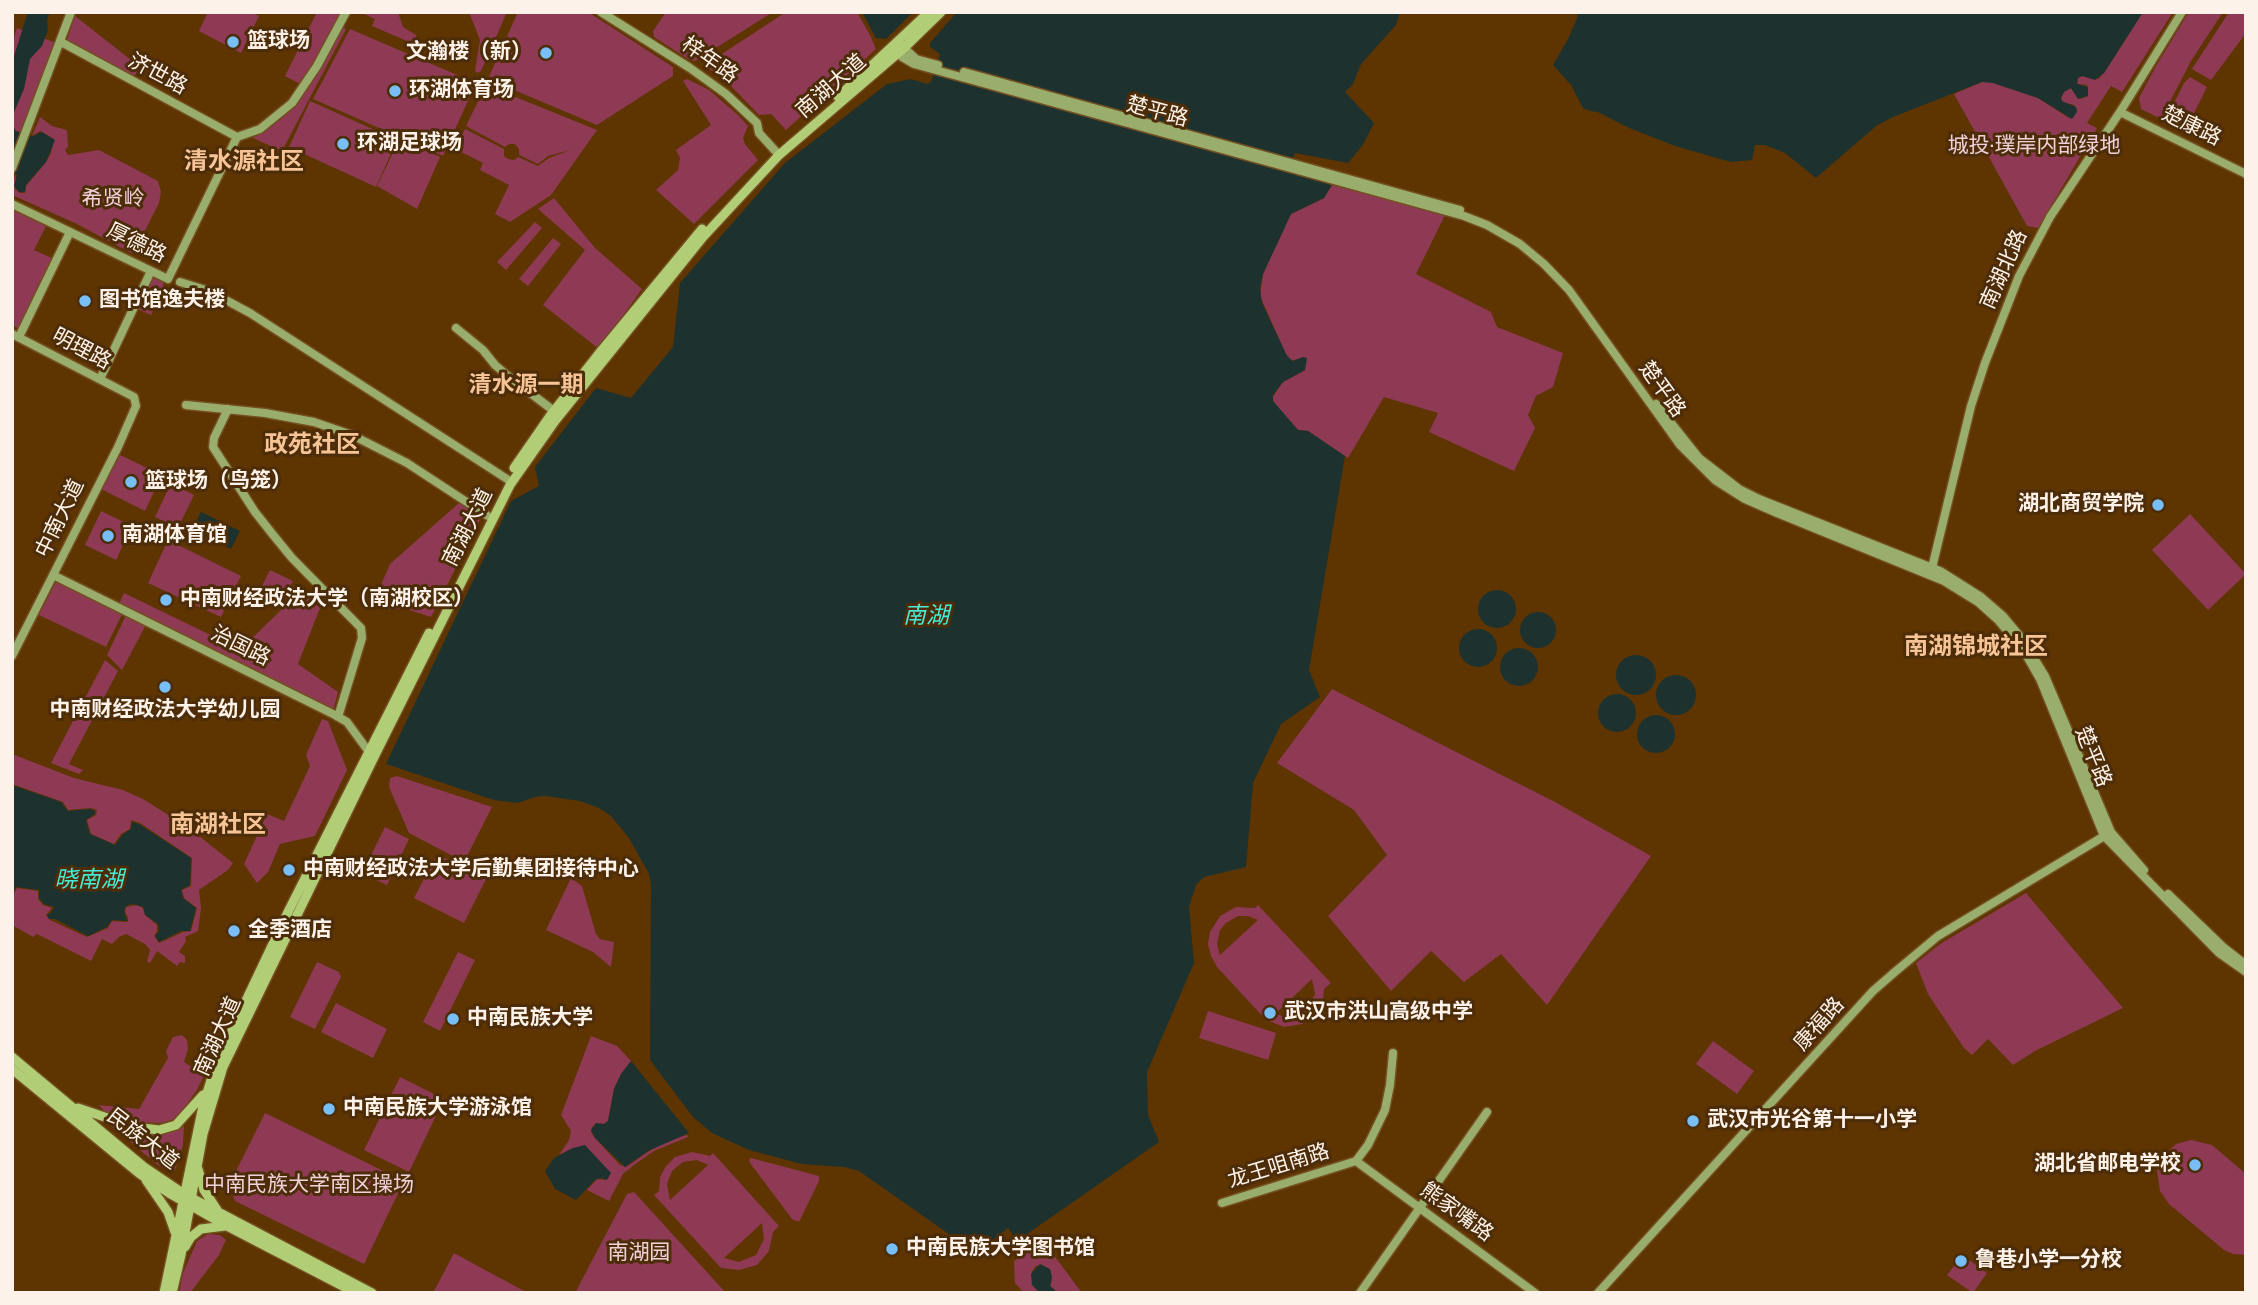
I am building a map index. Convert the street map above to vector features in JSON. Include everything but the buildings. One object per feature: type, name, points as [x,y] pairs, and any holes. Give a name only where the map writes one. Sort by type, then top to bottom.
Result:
[{"type":"main road","name":"南湖大道","points":[[898,48],[929,12]]},
{"type":"main road","name":"南湖大道","points":[[164,1293],[176,1234],[197,1164],[211,1102],[226,1060],[372,753],[508,479],[554,411],[698,233],[778,154],[940,12]]},
{"type":"main road","name":"南湖大道","points":[[172,1293],[181,1255],[186,1200],[206,1091],[232,1028],[510,485],[555,421],[703,237],[778,154]]},
{"type":"main road","name":"民族大道","points":[[12,1057],[186,1200],[221,1214],[372,1293]]},
{"type":"main road","name":"民族大道","points":[[12,1069],[140,1174],[225,1226],[356,1293]]},
{"type":"main road","points":[[71,1105],[134,1127],[159,1130],[181,1121],[206,1091]]},
{"type":"main road","points":[[197,1164],[206,1195],[221,1214]]},
{"type":"main road","points":[[140,1174],[163,1205],[176,1234]]},
{"type":"main road","points":[[181,1255],[196,1232],[206,1227],[225,1226]]},
{"type":"street","points":[[12,168],[71,12]]},
{"type":"street","points":[[237,137],[260,129],[292,103],[317,66],[346,12]]},
{"type":"street","name":"梓年路","points":[[601,12],[726,94],[757,123],[759,133],[778,154]]},
{"type":"street","name":"南湖北路","points":[[1931,571],[1971,406],[2015,287],[2050,217],[2182,12]]},
{"type":"street","name":"济世路","points":[[61,42],[237,137]]},
{"type":"street","name":"楚平路","points":[[898,48],[908,61],[1481,217],[1507,230],[1540,254],[1573,287],[1676,432],[1718,475],[1759,499],[1931,571],[1981,597],[2003,616],[2023,640],[2045,676],[2108,834],[2219,953],[2246,972]]},
{"type":"street","name":"楚康路","points":[[2120,112],[2246,174]]},
{"type":"street","name":"厚德路","points":[[12,204],[168,279],[237,137]]},
{"type":"street","points":[[16,335],[71,232]]},
{"type":"street","points":[[100,379],[151,271]]},
{"type":"street","points":[[180,282],[209,291],[236,305],[508,479]]},
{"type":"street","points":[[456,328],[483,350],[495,365],[554,411]]},
{"type":"street","name":"明理路","points":[[16,335],[134,397]]},
{"type":"street","name":"中南大道","points":[[12,656],[135,412],[134,397]]},
{"type":"street","points":[[186,405],[265,413],[314,422],[352,435],[407,463],[488,516]]},
{"type":"street","points":[[228,409],[214,438],[213,447],[255,512],[274,536],[361,628],[362,638],[337,716]]},
{"type":"street","name":"治国路","points":[[53,575],[337,716],[358,734],[372,753]]},
{"type":"street","name":"楚平路","points":[[2108,834],[2222,947],[2246,965]]},
{"type":"street","name":"康福路","points":[[1598,1293],[1873,992],[1896,971],[1938,936],[2108,834]]},
{"type":"street","name":"龙王咀南路","points":[[1222,1203],[1356,1161],[1368,1145],[1385,1110],[1393,1053]]},
{"type":"street","points":[[1360,1293],[1487,1112]]},
{"type":"street","name":"熊家嘴路","points":[[1356,1161],[1535,1293]]},
{"type":"green space","name":"篮球场","points":[[208,12],[251,12],[259,16],[241,53],[199,31]]},
{"type":"green space","points":[[317,12],[341,12],[307,78],[298,83],[285,76]]},
{"type":"green space","points":[[360,12],[398,12],[403,27],[416,35],[416,45],[372,26],[375,19]]},
{"type":"green space","points":[[469,12],[507,12],[478,73],[475,71],[480,40]]},
{"type":"green space","points":[[518,12],[588,12],[673,67],[673,76],[597,125],[488,79]]},
{"type":"green space","points":[[666,12],[773,12],[695,61],[654,37],[653,31]]},
{"type":"green space","points":[[786,12],[857,12],[876,49],[786,130],[771,114],[759,115],[730,85],[705,65]]},
{"type":"green space","name":"城投·璞岸内部绿地","points":[[2143,12],[2173,12],[2122,92],[2111,86],[2087,123],[2097,128],[2038,228],[2027,226],[1954,94],[1982,82],[1990,82],[2038,98],[2069,118],[2077,110],[2074,105],[2062,102],[2064,92],[2071,88],[2080,99],[2088,96],[2087,85],[2077,84],[2078,78],[2082,76],[2098,79],[2104,73]]},
{"type":"green space","points":[[2189,12],[2223,12],[2191,61],[2161,119],[2141,109],[2139,98]]},
{"type":"green space","points":[[2229,12],[2246,12],[2246,33],[2211,80],[2192,69]]},
{"type":"green space","points":[[75,16],[140,67],[134,77],[67,40]]},
{"type":"green space","points":[[343,27],[346,29],[282,151],[253,138],[280,120],[294,105],[321,67]]},
{"type":"green space","points":[[17,28],[56,43],[12,157],[12,44]]},
{"type":"green space","name":"环湖体育场","points":[[350,29],[476,83],[443,156],[313,99]]},
{"type":"green space","points":[[2190,77],[2207,87],[2185,131],[2165,121],[2184,83]]},
{"type":"green space","points":[[687,79],[709,90],[748,126],[743,138],[758,160],[694,224],[656,190],[678,170],[680,158],[676,150],[711,125],[683,81]]},
{"type":"green space","points":[[486,85],[597,130],[551,195],[510,222],[495,214],[509,185],[480,170],[483,163],[455,149],[465,129],[504,149],[504,156],[508,159],[514,160],[518,157],[538,166],[549,158],[570,150],[548,156],[538,164],[519,155],[515,144],[505,147],[466,126]]},
{"type":"green space","name":"环湖足球场","points":[[310,101],[397,140],[376,187],[289,147]]},
{"type":"green space","name":"希贤岭","points":[[40,117],[52,126],[67,130],[68,147],[65,150],[68,155],[99,150],[158,181],[161,192],[159,203],[133,254],[75,223],[12,195],[16,174],[15,189],[25,193],[26,186],[51,153],[54,139],[40,131],[32,136]]},
{"type":"green space","points":[[399,140],[440,157],[417,209],[377,186]]},
{"type":"green space","points":[[1332,185],[1446,213],[1416,274],[1491,312],[1497,327],[1563,353],[1553,387],[1536,396],[1528,415],[1535,428],[1514,471],[1429,432],[1438,413],[1384,397],[1348,458],[1308,431],[1298,430],[1275,404],[1272,398],[1283,382],[1305,370],[1304,357],[1291,361],[1285,352],[1260,296],[1263,274],[1291,214],[1324,198]]},
{"type":"green space","points":[[554,198],[595,248],[642,289],[599,349],[543,305],[585,250],[538,209]]},
{"type":"green space","points":[[12,205],[48,222],[34,250],[54,259],[20,329],[12,325]]},
{"type":"green space","points":[[535,222],[542,228],[506,270],[497,262]]},
{"type":"green space","points":[[553,238],[561,244],[528,286],[519,279]]},
{"type":"green space","points":[[152,275],[163,281],[164,290],[151,315],[137,309]]},
{"type":"green space","name":"篮球场（鸟笼）","points":[[118,454],[162,475],[145,511],[101,489]]},
{"type":"green space","points":[[171,483],[194,495],[178,528],[155,517]]},
{"type":"green space","points":[[459,503],[481,518],[431,617],[406,609],[381,609],[380,587],[390,564]]},
{"type":"green space","name":"南湖体育馆","points":[[101,511],[132,526],[116,560],[85,545]]},
{"type":"green space","points":[[2190,514],[2246,574],[2208,610],[2152,550]]},
{"type":"green space","points":[[168,540],[241,576],[221,617],[148,583]]},
{"type":"green space","points":[[270,570],[293,581],[282,603],[259,592]]},
{"type":"green space","points":[[59,576],[119,604],[124,593],[227,643],[233,633],[245,639],[242,648],[282,609],[293,586],[297,586],[320,608],[298,664],[338,692],[333,711],[125,608],[106,647],[39,615]]},
{"type":"green space","points":[[127,613],[147,623],[122,670],[107,655]]},
{"type":"green space","points":[[105,660],[118,671],[69,764],[83,770],[79,774],[51,763]]},
{"type":"green space","points":[[1332,689],[1555,802],[1651,856],[1547,1005],[1501,954],[1464,982],[1431,951],[1391,991],[1328,916],[1387,855],[1354,810],[1277,763]]},
{"type":"green space","points":[[322,719],[328,721],[347,770],[315,836],[280,844],[268,872],[257,883],[244,864],[267,814],[284,821],[310,766],[306,755]]},
{"type":"green space","points":[[12,754],[74,778],[123,790],[143,799],[189,828],[233,863],[228,870],[199,890],[201,908],[198,931],[185,937],[186,941],[179,952],[185,956],[185,963],[180,962],[177,966],[157,951],[150,963],[147,961],[150,950],[145,944],[126,934],[112,944],[102,939],[91,961],[37,934],[33,937],[12,925],[12,897],[17,888],[38,891],[38,899],[43,905],[52,908],[46,915],[50,920],[87,937],[108,928],[112,921],[128,922],[126,907],[137,905],[143,908],[145,915],[157,925],[154,936],[159,943],[191,931],[197,908],[184,898],[182,890],[191,886],[192,858],[140,823],[131,820],[130,829],[121,834],[114,844],[91,834],[87,820],[96,815],[97,810],[68,810],[63,802],[12,784]]},
{"type":"green space","points":[[397,776],[492,807],[464,862],[409,833],[389,787],[390,778]]},
{"type":"green space","points":[[385,827],[409,839],[387,885],[362,873]]},
{"type":"green space","points":[[437,854],[486,879],[464,923],[414,898]]},
{"type":"green space","points":[[571,878],[582,886],[596,934],[600,939],[614,942],[611,967],[593,952],[546,930]]},
{"type":"green space","points":[[2026,893],[2123,1008],[2035,1051],[2013,1065],[1988,1039],[1972,1055],[1964,1048],[1928,994],[1916,963],[1940,944]]},
{"type":"green space","points":[[1258,905],[1331,983],[1324,989],[1323,1001],[1317,1012],[1302,1024],[1284,1027],[1266,1020],[1217,967],[1211,956],[1208,944],[1210,932],[1220,916],[1236,907],[1255,908]],"holes":[[[1238,916],[1258,920],[1220,955],[1217,944],[1220,930]],[[1312,979],[1315,994],[1307,1010],[1290,1018],[1275,1014]]]},
{"type":"green space","points":[[458,952],[475,960],[440,1031],[423,1022]]},
{"type":"green space","points":[[317,962],[339,972],[341,977],[315,1029],[290,1017]]},
{"type":"green space","points":[[336,1003],[387,1029],[373,1058],[321,1032]]},
{"type":"green space","points":[[1208,1011],[1276,1033],[1268,1060],[1199,1038]]},
{"type":"green space","points":[[182,1035],[187,1040],[188,1049],[184,1062],[204,1075],[197,1090],[176,1119],[160,1123],[139,1122],[104,1111],[99,1105],[139,1109],[168,1058],[166,1051],[173,1037]]},
{"type":"green space","points":[[591,1036],[617,1046],[631,1061],[614,1089],[608,1121],[604,1124],[597,1123],[591,1132],[620,1165],[626,1167],[655,1147],[683,1136],[688,1137],[654,1151],[634,1165],[623,1174],[609,1201],[587,1190],[597,1179],[607,1180],[573,1148],[559,1155],[569,1140],[571,1131],[561,1115]]},
{"type":"green space","points":[[1713,1041],[1754,1071],[1737,1094],[1696,1064]]},
{"type":"green space","points":[[400,1077],[444,1099],[409,1172],[364,1150]]},
{"type":"green space","name":"中南民族大学南区操场","points":[[265,1113],[404,1181],[364,1264],[235,1201],[229,1185]]},
{"type":"green space","points":[[106,1122],[159,1134],[184,1126],[183,1145],[175,1171],[169,1172],[158,1165]]},
{"type":"green space","points":[[2191,1140],[2212,1145],[2246,1174],[2246,1255],[2224,1250],[2169,1204],[2160,1191],[2157,1170],[2164,1155],[2176,1144]]},
{"type":"green space","points":[[692,1152],[710,1156],[713,1153],[779,1226],[773,1232],[769,1251],[757,1265],[739,1270],[721,1268],[654,1195],[659,1191],[660,1177],[666,1166],[675,1157]],"holes":[[[697,1160],[708,1165],[670,1200],[667,1184],[672,1171],[683,1162]],[[762,1223],[764,1239],[756,1255],[739,1262],[724,1258]]]},
{"type":"green space","points":[[751,1158],[819,1176],[799,1222],[792,1219],[750,1163]]},
{"type":"green space","name":"南湖园","points":[[634,1192],[726,1293],[575,1293],[627,1194]]},
{"type":"green space","points":[[208,1234],[220,1235],[226,1240],[219,1255],[190,1293],[179,1293],[183,1273],[197,1241]]},
{"type":"green space","points":[[1040,1241],[1044,1242],[1082,1293],[1058,1293],[1050,1286],[1052,1280],[1037,1265],[1032,1271],[1032,1285],[1040,1293],[1024,1293],[1015,1283],[1014,1261]]},
{"type":"green space","points":[[454,1253],[498,1277],[528,1293],[433,1293]]},
{"type":"green space","points":[[1962,1255],[1987,1273],[1973,1293],[1947,1275]]},
{"type":"water","points":[[28,12],[50,12],[48,30],[42,46],[30,59],[24,89],[12,117],[12,62]]},
{"type":"water","points":[[862,12],[913,12],[886,39],[876,38]]},
{"type":"water","name":"南湖","points":[[957,12],[1400,12],[1396,25],[1361,64],[1353,84],[1345,92],[1374,123],[1362,146],[1348,163],[1295,153],[1287,172],[1332,185],[1324,198],[1291,214],[1263,274],[1260,288],[1262,303],[1287,356],[1293,361],[1307,358],[1305,370],[1283,382],[1273,395],[1273,401],[1298,430],[1308,431],[1345,456],[1309,670],[1320,697],[1281,724],[1253,783],[1246,867],[1204,877],[1196,885],[1189,907],[1194,963],[1147,1072],[1148,1115],[1159,1142],[1017,1241],[1008,1228],[976,1253],[859,1171],[844,1167],[802,1164],[749,1150],[712,1133],[693,1117],[650,1060],[651,884],[649,874],[629,838],[610,815],[580,801],[545,796],[518,803],[494,800],[386,764],[511,501],[539,486],[535,467],[596,388],[631,398],[673,347],[680,283],[785,163],[887,84],[911,79],[927,84],[931,82],[940,54],[930,47],[930,43]]},
{"type":"water","points":[[1577,12],[2143,12],[2104,73],[2095,80],[2082,76],[2078,78],[2077,84],[2088,87],[2088,96],[2078,99],[2071,88],[2064,92],[2062,101],[2076,107],[2077,112],[2072,119],[2038,98],[1982,82],[1876,126],[1816,178],[1785,153],[1765,145],[1755,145],[1752,160],[1731,162],[1675,146],[1583,108],[1571,85],[1553,65],[1569,37],[1578,16]]},
{"type":"water","points":[[12,124],[16,131],[33,136],[42,132],[55,140],[46,162],[26,185],[25,192],[19,192],[14,186],[17,175],[12,169]]},
{"type":"water","points":[[201,512],[240,531],[231,549],[192,530]]},
{"type":"water","points":[[1497,590],[1510,596],[1516,609],[1510,622],[1497,628],[1484,622],[1478,609],[1484,596]]},
{"type":"water","points":[[1538,612],[1551,617],[1556,630],[1551,643],[1538,648],[1525,643],[1520,630],[1525,617]]},
{"type":"water","points":[[1478,629],[1491,635],[1497,648],[1491,661],[1478,667],[1465,661],[1459,648],[1465,635]]},
{"type":"water","points":[[1519,648],[1532,654],[1538,667],[1532,680],[1519,686],[1506,680],[1500,667],[1506,654]]},
{"type":"water","points":[[1636,655],[1650,661],[1656,675],[1650,689],[1636,695],[1622,689],[1616,675],[1622,661]]},
{"type":"water","points":[[1676,675],[1690,681],[1696,695],[1690,709],[1676,715],[1662,709],[1656,695],[1662,681]]},
{"type":"water","points":[[1617,694],[1631,699],[1636,713],[1631,727],[1617,732],[1603,727],[1598,713],[1603,699]]},
{"type":"water","points":[[1656,715],[1670,720],[1675,734],[1670,748],[1656,753],[1642,748],[1637,734],[1642,720]]},
{"type":"water","name":"晓南湖","points":[[12,785],[61,802],[68,811],[95,811],[95,814],[86,820],[90,834],[115,845],[123,834],[131,829],[132,822],[191,858],[190,885],[181,890],[183,898],[196,908],[190,931],[181,931],[159,942],[155,936],[159,931],[158,924],[145,915],[143,907],[132,904],[126,906],[124,911],[127,921],[112,920],[107,927],[88,936],[55,919],[49,919],[47,915],[54,907],[44,904],[39,898],[39,890],[16,887],[12,895]]},
{"type":"water","points":[[631,1061],[689,1133],[648,1151],[625,1167],[595,1138],[591,1130],[596,1123],[604,1124],[608,1121],[614,1089]]},
{"type":"water","points":[[585,1145],[611,1173],[607,1180],[595,1180],[576,1200],[555,1189],[545,1171],[554,1158]]},
{"type":"water","points":[[1040,1264],[1050,1269],[1050,1286],[1058,1293],[1040,1293],[1032,1285],[1031,1274]]},
{"type":"place","name":"篮球场","points":[[233,42]]},
{"type":"place","name":"文瀚楼（新）","points":[[546,53]]},
{"type":"place","name":"环湖体育场","points":[[395,91]]},
{"type":"place","name":"环湖足球场","points":[[343,144]]},
{"type":"place","name":"图书馆逸夫楼","points":[[85,301]]},
{"type":"place","name":"篮球场（鸟笼）","points":[[131,482]]},
{"type":"place","name":"湖北商贸学院","points":[[2158,505]]},
{"type":"place","name":"南湖体育馆","points":[[108,536]]},
{"type":"place","name":"中南财经政法大学（南湖校区）","points":[[166,600]]},
{"type":"place","name":"中南财经政法大学幼儿园","points":[[165,687]]},
{"type":"place","name":"中南财经政法大学后勤集团接待中心","points":[[289,870]]},
{"type":"place","name":"全季酒店","points":[[234,931]]},
{"type":"place","name":"武汉市洪山高级中学","points":[[1270,1013]]},
{"type":"place","name":"中南民族大学","points":[[453,1019]]},
{"type":"place","name":"中南民族大学游泳馆","points":[[329,1109]]},
{"type":"place","name":"武汉市光谷第十一小学","points":[[1693,1121]]},
{"type":"place","name":"湖北省邮电学校","points":[[2195,1165]]},
{"type":"place","name":"中南民族大学图书馆","points":[[892,1249]]},
{"type":"place","name":"鲁巷小学一分校","points":[[1961,1261]]},
{"type":"district","name":"清水源社区","points":[[244,163]]},
{"type":"district","name":"清水源一期","points":[[526,386]]},
{"type":"district","name":"政苑社区","points":[[312,446]]},
{"type":"district","name":"南湖锦城社区","points":[[1976,648]]},
{"type":"district","name":"南湖社区","points":[[218,826]]}]
